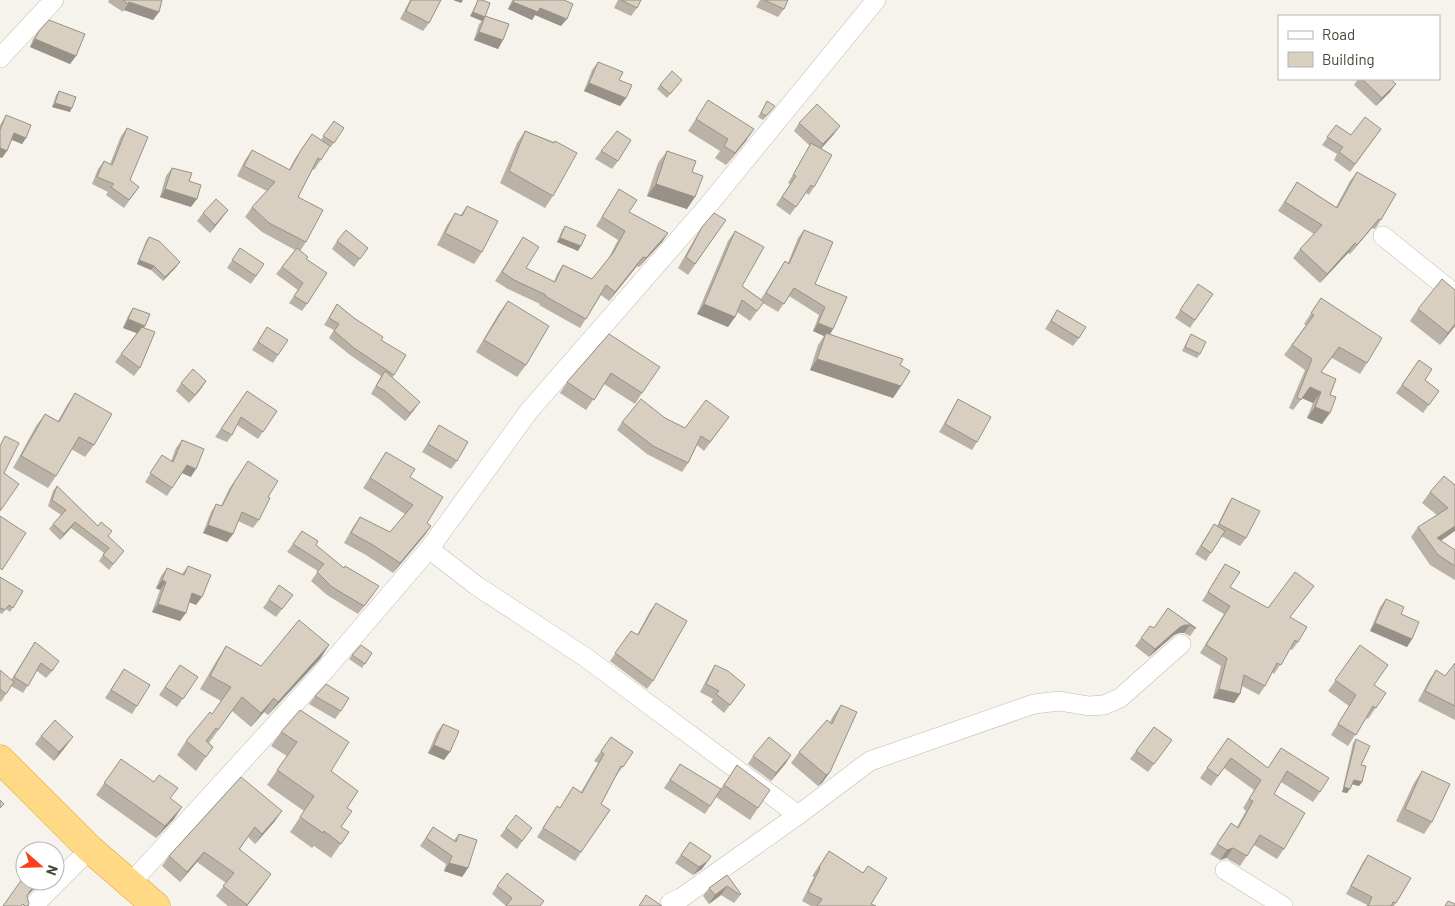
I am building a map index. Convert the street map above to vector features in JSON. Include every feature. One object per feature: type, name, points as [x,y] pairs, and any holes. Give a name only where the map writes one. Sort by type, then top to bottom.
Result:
[{"type":"highway","points":[[0,759],[90,849],[156,906]]},
{"type":"street","points":[[0,58],[54,0]]},
{"type":"street","points":[[130,884],[326,670],[429,549],[529,410],[706,208],[876,0]]},
{"type":"street","points":[[1384,236],[1455,294]]},
{"type":"street","points":[[429,549],[477,586],[585,657],[798,815]]},
{"type":"street","points":[[670,903],[681,898],[798,815],[870,761],[1034,704],[1059,701],[1089,706],[1104,705],[1120,698],[1181,644]]},
{"type":"street","points":[[33,906],[90,849]]},
{"type":"street","points":[[1225,870],[1282,906]]},
{"type":"building","points":[[123,0],[162,0],[159,12],[129,2],[128,4]]},
{"type":"building","points":[[411,0],[441,0],[429,23],[406,11]]},
{"type":"building","points":[[478,0],[490,3],[485,17],[473,12]]},
{"type":"building","points":[[514,0],[564,0],[573,4],[567,19],[540,8],[538,12],[513,2]]},
{"type":"building","points":[[621,0],[641,0],[637,8]]},
{"type":"building","points":[[764,0],[788,0],[784,9]]},
{"type":"building","points":[[485,16],[509,24],[503,40],[479,32]]},
{"type":"building","points":[[49,20],[85,34],[76,56],[35,39],[39,31]]},
{"type":"building","points":[[598,62],[623,72],[619,80],[632,85],[626,98],[589,83]]},
{"type":"building","points":[[672,71],[682,80],[670,94],[660,85]]},
{"type":"building","points":[[1363,80],[1391,80],[1396,84],[1382,98]]},
{"type":"building","points":[[59,91],[76,97],[72,108],[55,103]]},
{"type":"building","points":[[708,100],[754,129],[735,153],[724,146],[728,139],[696,119]]},
{"type":"building","points":[[767,101],[775,106],[766,116],[761,113]]},
{"type":"building","points":[[817,104],[840,126],[823,144],[799,123]]},
{"type":"building","points":[[6,115],[31,125],[26,138],[14,133],[7,151],[0,148],[0,130]]},
{"type":"building","points":[[1365,117],[1381,129],[1355,164],[1339,152],[1343,147],[1327,137],[1336,125],[1351,135]]},
{"type":"building","points":[[334,121],[344,128],[334,143],[323,136]]},
{"type":"building","points":[[127,128],[148,137],[130,180],[139,187],[129,200],[111,187],[114,184],[97,177],[104,161],[112,165]]},
{"type":"building","points":[[525,131],[554,143],[555,141],[577,153],[553,196],[509,171]]},
{"type":"building","points":[[617,131],[631,140],[618,161],[601,151]]},
{"type":"building","points":[[312,134],[330,146],[321,160],[318,158],[298,197],[323,210],[306,242],[269,223],[252,207],[275,182],[244,166],[252,150],[290,170]]},
{"type":"building","points":[[811,143],[832,155],[814,187],[811,185],[796,207],[782,197],[796,176],[793,175]]},
{"type":"building","points":[[667,151],[696,161],[692,172],[703,176],[695,197],[656,184]]},
{"type":"building","points":[[172,168],[192,173],[189,181],[201,185],[197,199],[165,189]]},
{"type":"building","points":[[1357,172],[1396,194],[1381,220],[1379,219],[1357,245],[1355,243],[1327,274],[1300,249],[1322,225],[1285,202],[1297,182],[1337,208]]},
{"type":"building","points":[[619,189],[637,200],[629,212],[668,233],[646,258],[643,257],[615,292],[606,285],[586,319],[502,272],[523,237],[539,247],[526,268],[555,282],[563,265],[592,279],[613,253],[625,231],[602,217]]},
{"type":"building","points":[[216,199],[228,210],[215,225],[203,213]]},
{"type":"building","points":[[467,206],[498,221],[482,252],[445,233],[455,213],[462,216]]},
{"type":"building","points":[[714,213],[726,220],[695,264],[686,257],[702,227]]},
{"type":"building","points":[[565,226],[586,235],[581,246],[560,238]]},
{"type":"building","points":[[346,230],[368,248],[360,259],[337,241]]},
{"type":"building","points":[[804,230],[833,242],[815,284],[847,297],[833,329],[818,323],[825,307],[794,288],[784,304],[766,293],[785,261],[789,264]]},
{"type":"building","points":[[735,231],[764,247],[742,286],[764,302],[757,311],[742,300],[735,317],[704,304]]},
{"type":"building","points":[[149,237],[159,241],[180,262],[165,277],[154,266],[139,260]]},
{"type":"building","points":[[240,248],[264,264],[256,276],[232,260]]},
{"type":"building","points":[[297,248],[308,257],[306,259],[327,273],[307,304],[294,296],[303,283],[282,267]]},
{"type":"building","points":[[1442,279],[1455,290],[1455,324],[1448,333],[1418,309]]},
{"type":"building","points":[[1198,284],[1213,294],[1195,320],[1180,310]]},
{"type":"building","points":[[1321,298],[1382,338],[1367,363],[1339,347],[1321,372],[1336,379],[1330,395],[1336,397],[1330,413],[1315,407],[1321,392],[1310,387],[1301,400],[1297,397],[1312,359],[1292,345],[1314,315],[1311,313]]},
{"type":"building","points":[[508,301],[549,326],[526,365],[484,340]]},
{"type":"building","points":[[337,304],[383,337],[381,340],[406,355],[394,375],[354,348],[334,331],[339,324],[329,318]]},
{"type":"building","points":[[133,308],[150,314],[145,326],[128,319]]},
{"type":"building","points":[[1057,310],[1086,327],[1079,338],[1051,321]]},
{"type":"building","points":[[142,327],[155,332],[140,368],[121,354]]},
{"type":"building","points":[[267,327],[288,340],[278,355],[258,342]]},
{"type":"building","points":[[826,333],[903,359],[900,365],[910,371],[901,386],[817,359]]},
{"type":"building","points":[[609,334],[660,367],[642,393],[611,373],[594,400],[567,382]]},
{"type":"building","points":[[1191,334],[1206,342],[1200,354],[1185,347]]},
{"type":"building","points":[[1419,360],[1432,369],[1425,380],[1439,391],[1429,405],[1402,385]]},
{"type":"building","points":[[193,369],[206,381],[195,395],[181,383]]},
{"type":"building","points":[[385,371],[420,402],[410,413],[385,391],[376,386]]},
{"type":"building","points":[[247,391],[277,411],[263,432],[241,417],[232,435],[221,429]]},
{"type":"building","points":[[75,393],[112,414],[94,445],[79,437],[56,476],[21,456],[45,414],[59,422]]},
{"type":"building","points":[[641,399],[665,418],[685,428],[706,400],[729,417],[710,442],[701,436],[688,463],[653,446],[622,422]]},
{"type":"building","points":[[958,399],[991,417],[977,442],[945,424]]},
{"type":"building","points":[[439,425],[468,442],[457,461],[428,444]]},
{"type":"building","points":[[5,436],[19,443],[4,473],[19,484],[0,511],[0,446]]},
{"type":"building","points":[[182,440],[204,449],[196,469],[187,465],[172,488],[150,473],[162,455],[173,462]]},
{"type":"building","points":[[386,452],[415,469],[410,477],[443,497],[427,523],[431,526],[400,563],[351,533],[360,517],[390,532],[413,505],[370,478]]},
{"type":"building","points":[[248,461],[278,481],[268,497],[270,498],[259,520],[242,512],[233,534],[208,525],[216,504],[222,506]]},
{"type":"building","points":[[1444,476],[1455,485],[1455,526],[1437,538],[1455,550],[1455,566],[1438,555],[1418,527],[1448,508],[1430,492]]},
{"type":"building","points":[[57,486],[98,526],[101,522],[112,531],[108,536],[124,551],[113,564],[103,555],[109,548],[75,522],[64,534],[53,524],[66,510],[52,500]]},
{"type":"building","points":[[1232,498],[1260,511],[1246,538],[1219,524]]},
{"type":"building","points":[[0,516],[26,533],[2,570],[0,568]]},
{"type":"building","points":[[1214,524],[1225,531],[1211,553],[1201,546]]},
{"type":"building","points":[[302,531],[318,541],[316,545],[344,568],[345,566],[379,586],[364,606],[332,587],[317,572],[324,564],[293,544]]},
{"type":"building","points":[[1225,564],[1240,572],[1230,587],[1268,608],[1295,572],[1314,586],[1290,617],[1307,627],[1298,642],[1295,640],[1281,665],[1277,663],[1265,686],[1244,675],[1240,694],[1219,689],[1227,658],[1206,645],[1230,606],[1208,592]]},
{"type":"building","points":[[188,566],[211,575],[202,597],[192,593],[186,613],[158,604],[166,582],[162,580],[167,568],[184,575]]},
{"type":"building","points":[[0,577],[23,591],[13,608],[9,605],[5,610],[0,609]]},
{"type":"building","points":[[279,585],[293,595],[282,609],[269,600]]},
{"type":"building","points":[[1386,599],[1404,607],[1401,614],[1419,622],[1412,639],[1375,623]]},
{"type":"building","points":[[656,603],[687,621],[653,681],[615,653],[631,631],[638,635]]},
{"type":"building","points":[[1168,608],[1196,628],[1190,625],[1180,627],[1155,649],[1141,638],[1150,626],[1154,628]]},
{"type":"building","points":[[299,620],[329,645],[278,702],[274,698],[261,713],[242,697],[218,730],[216,728],[206,741],[213,747],[206,757],[186,741],[210,712],[212,714],[231,687],[210,676],[226,646],[261,666]]},
{"type":"building","points":[[35,642],[59,661],[52,671],[41,663],[28,686],[14,677]]},
{"type":"building","points":[[361,645],[372,653],[365,664],[352,655]]},
{"type":"building","points":[[1360,645],[1388,665],[1374,685],[1386,693],[1376,708],[1373,706],[1356,735],[1338,724],[1356,695],[1335,680]]},
{"type":"building","points":[[1455,663],[1455,706],[1425,691],[1436,670],[1445,676]]},
{"type":"building","points":[[180,665],[198,677],[183,699],[165,687]]},
{"type":"building","points":[[715,665],[728,671],[745,685],[730,705],[716,694],[719,691],[706,684]]},
{"type":"building","points":[[124,669],[150,685],[137,706],[111,690]]},
{"type":"building","points":[[0,670],[14,682],[6,694],[0,689]]},
{"type":"building","points":[[326,684],[349,698],[341,711],[315,696]]},
{"type":"building","points":[[841,705],[857,712],[830,772],[826,775],[799,752],[827,720],[832,724]]},
{"type":"building","points":[[300,710],[349,742],[331,771],[358,791],[347,808],[352,811],[341,827],[349,832],[341,844],[324,831],[323,833],[300,817],[314,796],[277,770],[297,742],[281,732]]},
{"type":"building","points":[[55,720],[73,737],[59,752],[41,736]]},
{"type":"building","points":[[443,724],[459,731],[450,752],[434,745]]},
{"type":"building","points":[[1154,727],[1172,740],[1154,764],[1136,751]]},
{"type":"building","points":[[611,737],[633,752],[623,767],[621,766],[601,804],[610,810],[581,852],[543,828],[557,806],[560,808],[573,787],[582,793],[604,754],[601,751]]},
{"type":"building","points":[[769,737],[791,755],[776,773],[753,756]]},
{"type":"building","points":[[1228,738],[1268,768],[1281,748],[1329,778],[1320,792],[1287,771],[1274,794],[1305,813],[1284,849],[1260,835],[1247,856],[1233,848],[1227,850],[1217,844],[1231,823],[1238,828],[1253,801],[1249,799],[1261,780],[1231,758],[1218,776],[1207,768]]},
{"type":"building","points":[[1356,739],[1370,746],[1361,765],[1366,766],[1362,782],[1354,780],[1350,789],[1344,787]]},
{"type":"building","points":[[121,759],[154,782],[159,775],[178,788],[170,798],[182,807],[165,826],[104,783]]},
{"type":"building","points":[[680,764],[721,789],[710,806],[670,780]]},
{"type":"building","points":[[737,765],[770,790],[758,808],[724,785]]},
{"type":"building","points":[[1422,771],[1450,784],[1432,822],[1405,809]]},
{"type":"building","points":[[241,777],[282,811],[262,834],[255,827],[239,849],[271,874],[247,905],[223,886],[234,873],[204,852],[187,872],[169,856]]},
{"type":"building","points":[[0,800],[4,804],[0,808]]},
{"type":"building","points":[[516,815],[532,828],[522,841],[506,828]]},
{"type":"building","points":[[433,827],[456,842],[459,834],[477,840],[468,868],[449,863],[452,856],[426,838]]},
{"type":"building","points":[[690,842],[711,856],[708,861],[699,867],[681,855]]},
{"type":"building","points":[[829,851],[863,873],[868,866],[887,878],[871,904],[876,906],[817,906],[822,899],[808,892],[819,867]]},
{"type":"building","points":[[1368,855],[1411,878],[1396,903],[1393,902],[1391,906],[1368,906],[1372,897],[1351,886]]},
{"type":"building","points":[[507,873],[544,901],[540,906],[506,906],[512,898],[497,886]]},
{"type":"building","points":[[727,875],[740,895],[727,886],[715,895],[709,888]]},
{"type":"building","points":[[15,889],[15,891],[30,891],[27,896],[28,906],[23,904],[21,906],[3,906]]},
{"type":"building","points":[[646,895],[662,906],[639,906]]},
{"type":"building","points":[[1448,901],[1455,904],[1455,906],[1445,906]]}]
